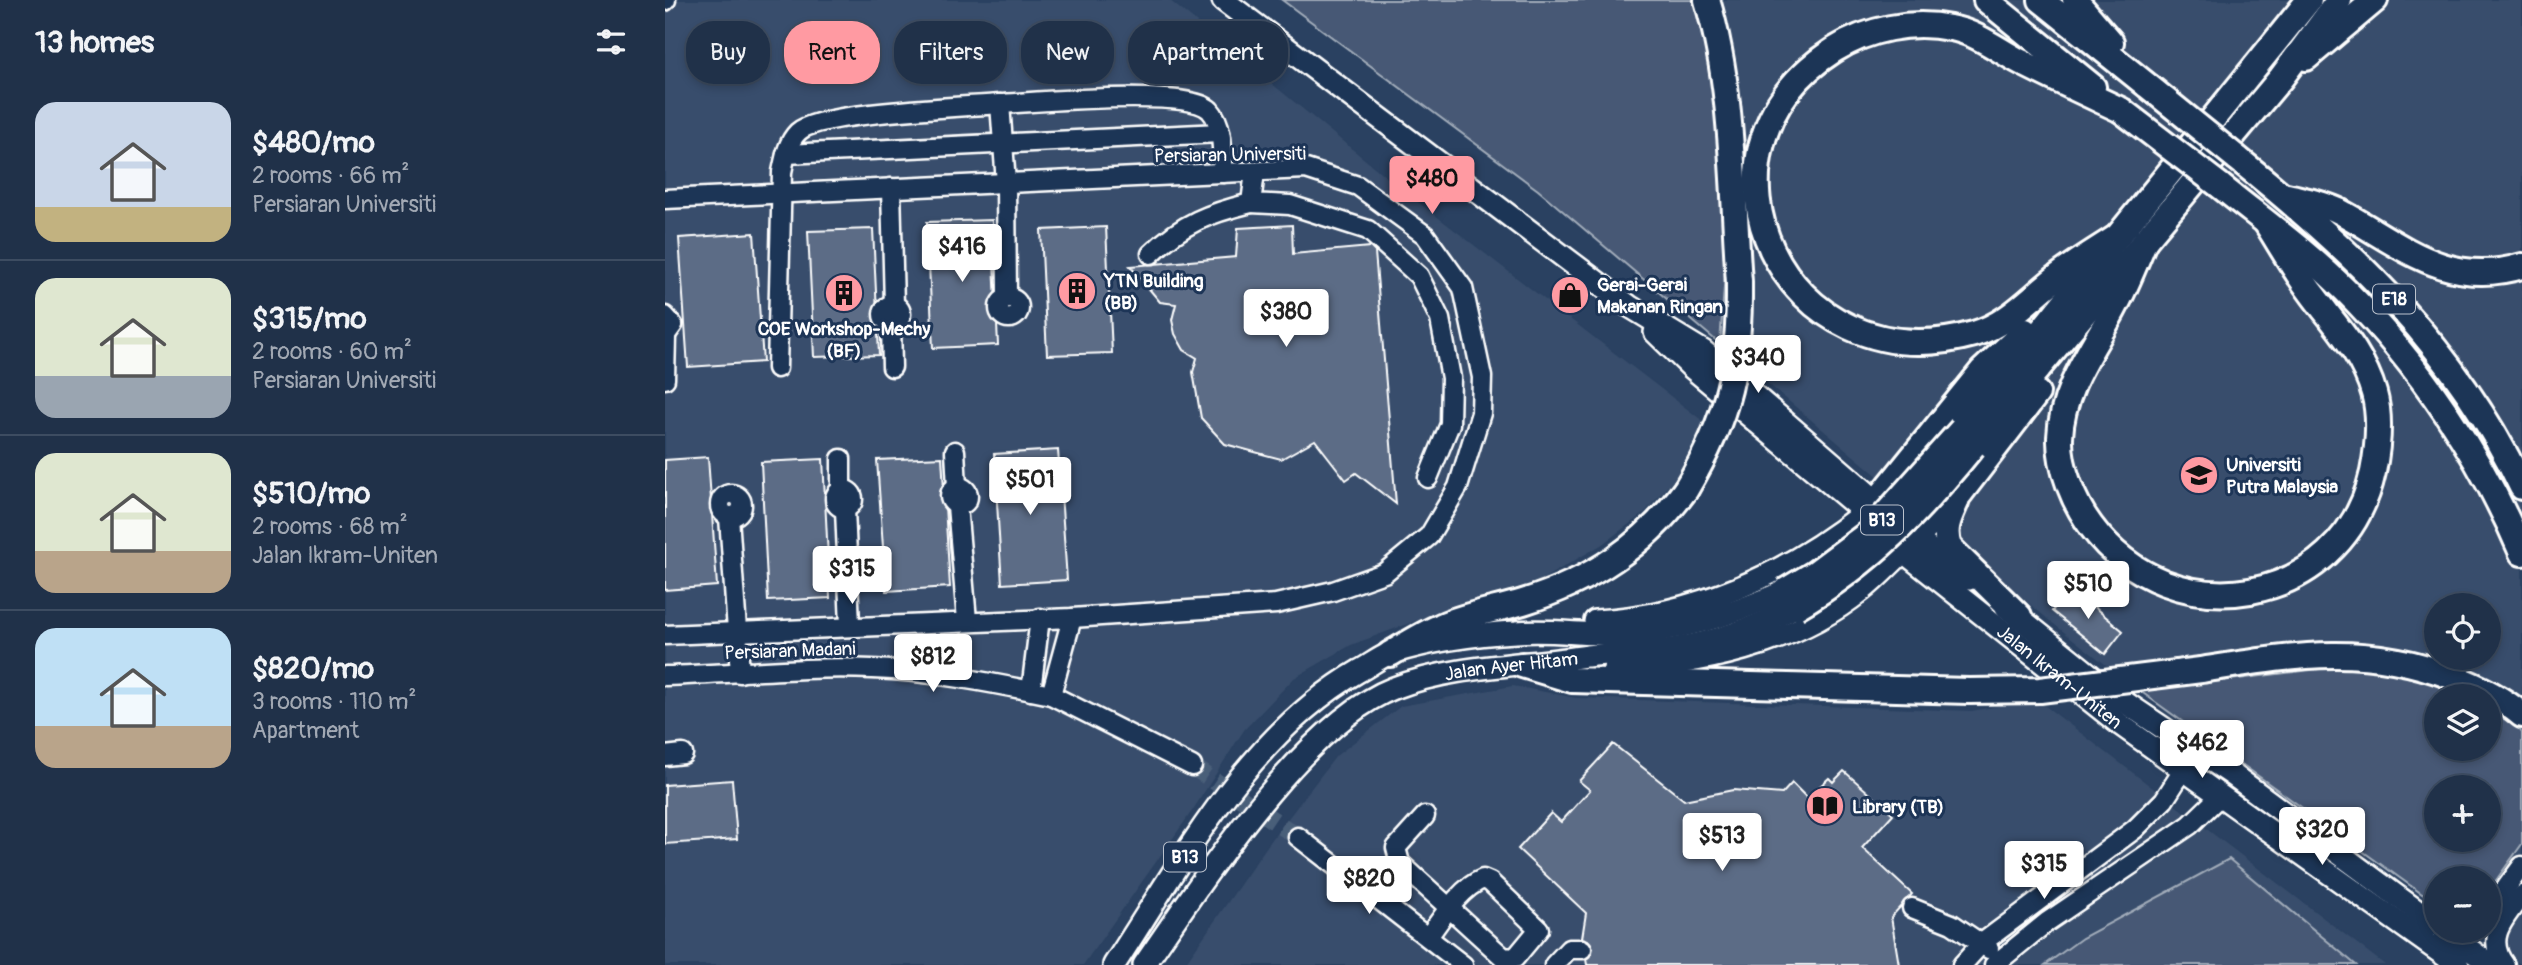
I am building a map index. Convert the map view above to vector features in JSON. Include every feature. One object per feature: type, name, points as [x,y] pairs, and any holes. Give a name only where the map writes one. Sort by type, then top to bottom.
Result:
[{"type":"highway","points":[[1390,654],[1441,625],[1563,589],[1605,567],[1639,542],[1665,517],[1708,453],[1733,381],[1739,337],[1739,282],[1724,78],[1716,30],[1707,0]]},
{"type":"highway","name":"E18","points":[[1986,0],[2345,289],[2408,361],[2471,453],[2522,553]]},
{"type":"highway","name":"E18","points":[[2041,0],[2341,245],[2425,332],[2486,419],[2522,486]]},
{"type":"highway","points":[[2075,0],[2141,80]]},
{"type":"highway","points":[[2251,70],[2288,0]]},
{"type":"highway","points":[[2121,110],[2057,80],[1979,38],[1951,28],[1914,26],[1882,29],[1850,40],[1801,74],[1774,112],[1762,150],[1757,183],[1761,222],[1773,256],[1795,287],[1819,310],[1849,328],[1882,339],[1943,341],[1977,333],[2010,318],[2055,279],[2117,237],[2309,0]]},
{"type":"highway","points":[[1911,545],[1959,495],[2110,295],[2125,265],[2281,78],[2339,0]]},
{"type":"highway","points":[[2281,78],[2375,0]]},
{"type":"highway","points":[[2283,195],[2338,211],[2403,251],[2438,265],[2506,271],[2522,266]]},
{"type":"highway","points":[[2145,240],[2117,303],[2090,348],[2066,401],[2060,439],[2067,477],[2081,512],[2104,543],[2125,563],[2181,590],[2241,594],[2295,577],[2321,560],[2342,539],[2361,509],[2377,452],[2374,393],[2361,361],[2267,224]]},
{"type":"highway","name":"B13","points":[[1791,599],[1837,583],[1894,536],[2091,268],[2117,237]]},
{"type":"highway","name":"B13","points":[[1968,437],[2125,265]]},
{"type":"highway","points":[[1870,505],[1982,371],[2067,287],[2091,268]]},
{"type":"highway","points":[[1959,495],[1946,525],[1945,536],[1949,547],[2019,616]]},
{"type":"highway","points":[[1522,665],[1572,680],[1969,691],[2040,690],[2294,656],[2356,653],[2418,663],[2473,684],[2522,715]]},
{"type":"main road","points":[[1223,0],[1629,306],[1703,351],[1870,505]]},
{"type":"main road","points":[[1546,631],[1564,623],[1614,620],[1704,601],[1785,569],[1870,505],[1890,494],[1908,500],[1920,515],[1911,545],[1861,592],[1818,619],[1781,636],[1723,654],[1648,667],[1573,668],[1550,662]]},
{"type":"main road","points":[[1870,505],[1861,534],[1873,550],[1881,555],[1911,545]]},
{"type":"main road","name":"Jalan Ikram-Uniten","points":[[1911,545],[2019,616],[2120,699],[2233,775],[2424,916]]},
{"type":"main road","name":"Jalan Ikram-Uniten","points":[[1911,545],[2121,725],[2458,965]]},
{"type":"main road","name":"Jalan Ayer Hitam","points":[[1114,965],[1224,800],[1261,752],[1307,706],[1390,654],[1485,634],[1546,631],[1617,634],[1663,631],[1791,599]]},
{"type":"main road","name":"Jalan Ayer Hitam","points":[[1144,965],[1262,802],[1324,736],[1356,710],[1393,689],[1465,671],[1676,649],[1751,627],[1791,599]]},
{"type":"main road","points":[[2461,943],[2491,965]]},
{"type":"street","points":[[777,368],[781,193],[786,154],[798,132],[821,121],[1000,104],[1150,97],[1172,99],[1204,105],[1216,118],[1223,173]]},
{"type":"street","points":[[1000,104],[1006,183],[1007,297]]},
{"type":"street","points":[[786,154],[1220,133]]},
{"type":"street","name":"Persiaran Universiti","points":[[665,199],[1306,169],[1358,186],[1425,235],[1463,288],[1482,377],[1482,413],[1458,487],[1429,536],[1384,573],[1333,591],[1276,604],[1072,618],[967,620],[665,635]]},
{"type":"street","points":[[1251,203],[1255,172]]},
{"type":"street","points":[[891,188],[894,305],[902,314],[899,321],[891,324],[893,367]]},
{"type":"street","points":[[1151,254],[1172,233],[1215,212],[1251,203],[1290,205],[1368,230],[1419,276],[1440,319],[1451,378],[1450,424],[1429,478]]},
{"type":"street","points":[[665,316],[673,325],[666,336],[665,379]]},
{"type":"street","points":[[1451,378],[1482,377]]},
{"type":"street","points":[[955,451],[957,487],[965,489],[969,496],[965,504],[957,506],[967,620]]},
{"type":"street","points":[[841,459],[841,490],[849,491],[853,498],[852,505],[845,509],[850,625]]},
{"type":"street","points":[[729,517],[740,673]]},
{"type":"street","points":[[1031,691],[1041,618]]},
{"type":"street","points":[[1051,695],[1072,618]]},
{"type":"street","name":"Persiaran Madani","points":[[665,676],[870,668],[910,671],[1031,691],[1051,695],[1192,766]]},
{"type":"street","points":[[1962,965],[1982,943],[2135,829],[2164,800],[2185,769]]},
{"type":"street","points":[[1912,908],[1952,924],[1982,943],[1997,962],[2190,825],[2221,795]]},
{"type":"street","points":[[1425,816],[1396,848],[1396,855],[1450,908],[1509,960],[1515,958],[1539,929],[1499,890],[1483,879],[1475,882],[1450,908],[1428,937]]},
{"type":"street","points":[[2135,829],[2151,854]]},
{"type":"street","points":[[1298,837],[1463,965]]},
{"type":"street","points":[[2087,863],[2101,887]]},
{"type":"street","points":[[2501,895],[2522,866]]},
{"type":"street","points":[[2505,965],[2494,947],[2496,930],[2522,895]]},
{"type":"street","points":[[1554,965],[1569,949],[1582,949]]},
{"type":"shaded area","points":[[665,0],[1169,0],[1195,21],[1128,21],[1128,84],[1272,84],[1401,189],[1704,422],[1683,469],[1644,513],[1601,545],[1539,581],[1466,602],[1351,645],[1294,678],[1244,730],[1192,811],[1083,965],[665,965]]},
{"type":"shaded area","name":"Universiti Putra Malaysia","points":[[1282,0],[2522,0],[2522,965],[2491,943],[2501,943],[2501,866],[2424,866],[2424,896],[2183,725],[2050,621],[1538,190]]},
{"type":"shaded area","points":[[1282,0],[1693,0],[1711,51],[1722,148],[1725,272],[1720,344],[1538,190]]},
{"type":"shaded area","points":[[2379,668],[2452,684],[2424,684],[2424,761],[2501,761],[2501,715],[2515,724],[2522,733],[2522,844],[2501,873],[2501,866],[2424,866],[2424,895],[2140,691],[2319,669]]},
{"type":"shaded area","points":[[1513,686],[1576,698],[1972,711],[2036,699],[2385,965],[1184,965],[1270,842],[1336,756],[1401,706]]},
{"type":"shaded area","points":[[2229,859],[2356,965],[2045,965],[2082,938]]},
{"type":"building","points":[[992,220],[998,345],[933,348],[927,222]]},
{"type":"building","points":[[1292,225],[1293,254],[1370,247],[1375,252],[1396,504],[1356,473],[1346,480],[1315,440],[1281,459],[1225,444],[1201,418],[1193,372],[1197,358],[1184,350],[1175,334],[1172,320],[1176,304],[1160,302],[1130,266],[1236,257],[1238,228]]},
{"type":"building","name":"YTN Building (BB)","points":[[1106,227],[1112,353],[1047,355],[1041,230]]},
{"type":"building","name":"COE Workshop-Mechy (BF)","points":[[873,229],[879,355],[814,357],[808,231]]},
{"type":"building","points":[[754,233],[763,362],[688,367],[679,238]]},
{"type":"building","points":[[1058,450],[1067,580],[1002,584],[994,454]]},
{"type":"building","points":[[708,457],[717,586],[665,590],[665,460]]},
{"type":"building","points":[[942,457],[950,587],[886,591],[877,460]]},
{"type":"building","points":[[823,459],[830,598],[768,601],[761,462]]},
{"type":"building","points":[[2071,588],[2123,631],[2105,654],[2052,611]]},
{"type":"building","points":[[1613,744],[1684,800],[1733,790],[1782,794],[1792,783],[1807,798],[1829,778],[1833,782],[1844,771],[1893,814],[1862,848],[1912,894],[1891,917],[1899,965],[1587,965],[1586,959],[1593,948],[1588,940],[1582,938],[1586,913],[1518,849],[1551,813],[1561,822],[1590,790],[1579,781]]},
{"type":"building","points":[[732,780],[737,839],[665,844],[665,785]]},
{"type":"tunnel","points":[[1192,766],[1298,837]]},
{"type":"place","name":"YTN Building (BB)","points":[[1077,291]]},
{"type":"place","name":"COE Workshop-Mechy (BF)","points":[[844,293]]},
{"type":"place","name":"Gerai-Gerai Makanan Ringan","points":[[1570,295]]},
{"type":"place","name":"Universiti Putra Malaysia","points":[[2199,475]]},
{"type":"place","name":"Library (TB)","points":[[1825,806]]}]
